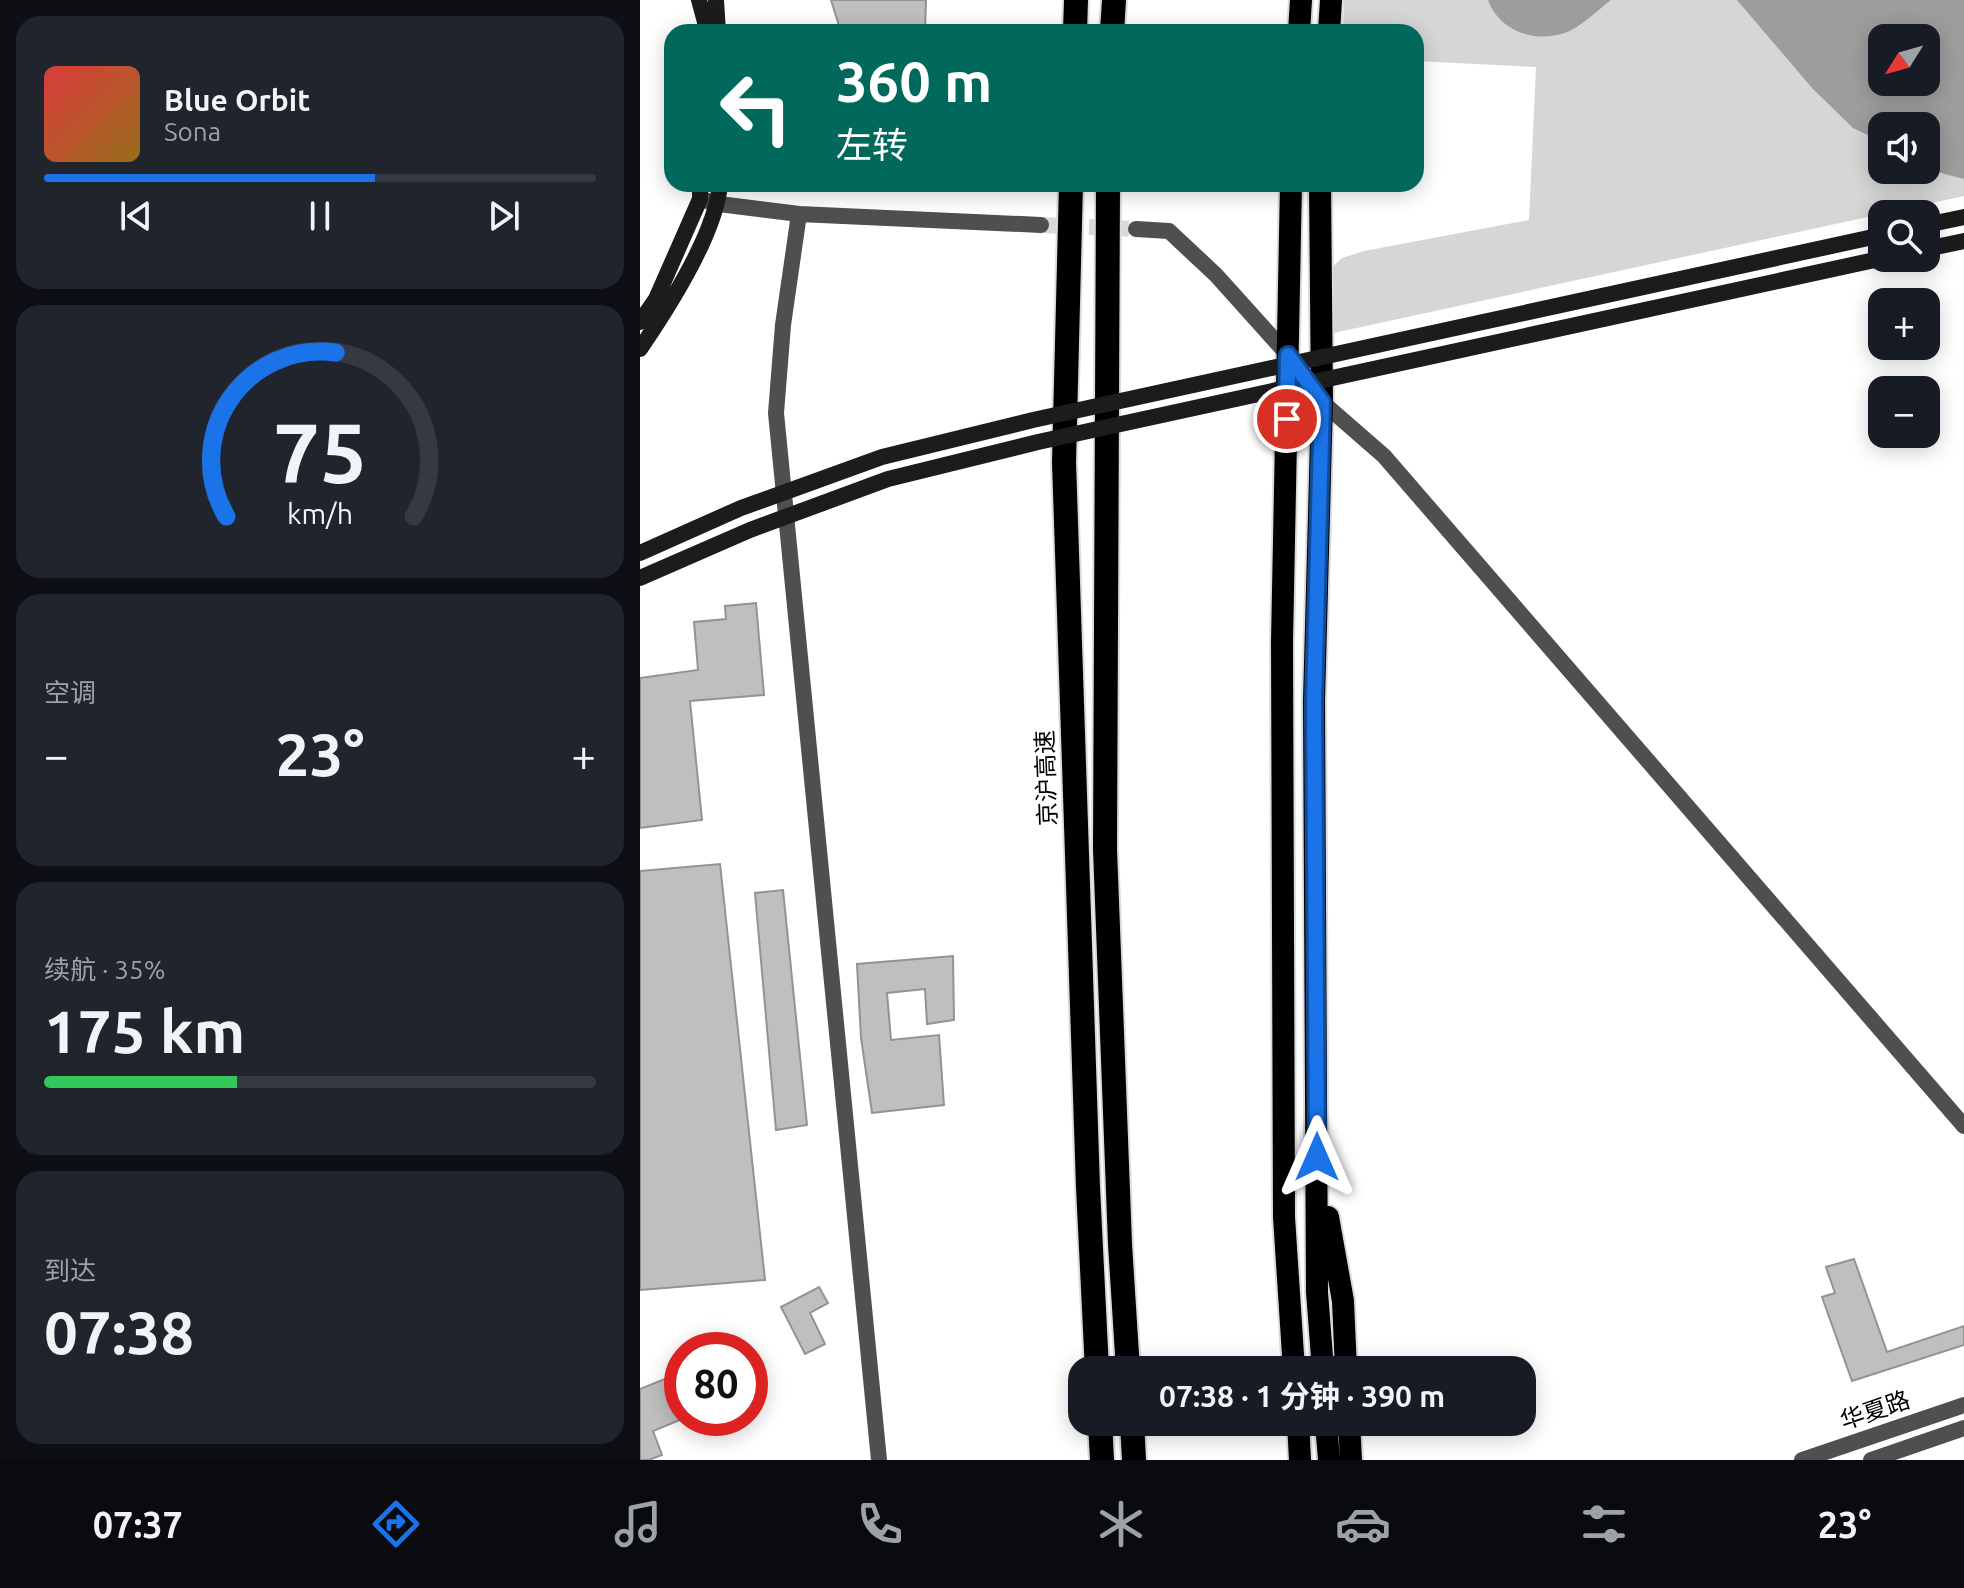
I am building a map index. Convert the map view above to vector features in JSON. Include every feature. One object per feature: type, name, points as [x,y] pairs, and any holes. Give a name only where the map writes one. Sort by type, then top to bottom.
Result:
[{"type":"highway","points":[[1075,24],[1076,0]]},
{"type":"highway","points":[[1112,24],[1114,0]]},
{"type":"highway","points":[[1300,24],[1301,0]]},
{"type":"highway","points":[[1330,24],[1331,0]]},
{"type":"highway","name":"京沪高速","points":[[1071,192],[1064,462],[1096,1356]]},
{"type":"highway","points":[[1108,192],[1105,849],[1127,1356]]},
{"type":"highway","points":[[1291,192],[1282,642],[1284,1201],[1293,1356]]},
{"type":"highway","points":[[1320,192],[1322,402],[1314,701],[1317,1292],[1322,1356]]},
{"type":"highway","points":[[1317,1157],[1343,1301],[1345,1356]]},
{"type":"highway","points":[[1101,1436],[1102,1460]]},
{"type":"highway","points":[[1133,1436],[1134,1460]]},
{"type":"highway","points":[[1299,1436],[1300,1460]]},
{"type":"highway","points":[[1327,1436],[1329,1460]]},
{"type":"highway","points":[[1350,1436],[1351,1460]]},
{"type":"main road","points":[[699,0],[705,24]]},
{"type":"main road","points":[[716,0],[718,24]]},
{"type":"main road","points":[[640,322],[656,299],[700,192]]},
{"type":"main road","points":[[640,349],[673,300],[719,204],[720,192]]},
{"type":"main road","points":[[1940,222],[1964,217]]},
{"type":"main road","points":[[640,553],[741,508],[882,457],[1033,420],[1868,238]]},
{"type":"main road","points":[[1940,246],[1964,241]]},
{"type":"main road","points":[[640,578],[750,530],[888,479],[1038,442],[1868,261]]},
{"type":"street","points":[[700,192],[719,204],[799,214],[1041,225]]},
{"type":"street","points":[[799,214],[783,325],[776,413],[879,1460]]},
{"type":"street","points":[[1136,229],[1169,231],[1216,275],[1288,355],[1322,402],[1384,456],[1964,1126]]},
{"type":"street","name":"华夏路","points":[[1802,1460],[1964,1405]]},
{"type":"street","name":"华夏路","points":[[1871,1460],[1964,1428]]},
{"type":"shaded area","points":[[1344,0],[1964,0],[1964,196],[1940,201],[1868,200],[1868,217],[1329,334],[1330,269],[1342,258],[1364,251],[1529,220],[1536,67],[1424,61],[1424,24],[1343,24]]},
{"type":"shaded area","points":[[1488,0],[1611,0],[1571,30],[1541,36],[1509,27],[1493,11]]},
{"type":"shaded area","points":[[1737,0],[1964,0],[1964,179],[1940,173],[1940,112],[1868,112],[1868,135],[1853,128],[1812,88]]},
{"type":"building","points":[[831,0],[926,0],[925,24],[838,24]]},
{"type":"building","points":[[756,603],[764,695],[690,701],[702,820],[640,828],[640,678],[698,670],[694,622],[726,619],[725,606]]},
{"type":"building","points":[[720,864],[765,1280],[640,1290],[640,871]]},
{"type":"building","points":[[783,890],[807,1125],[776,1130],[755,893]]},
{"type":"building","points":[[953,956],[954,1020],[927,1024],[925,989],[887,993],[891,1040],[939,1035],[944,1105],[872,1113],[861,1038],[857,964]]},
{"type":"building","points":[[1854,1259],[1887,1352],[1964,1326],[1964,1345],[1852,1381],[1822,1297],[1835,1293],[1826,1267]]},
{"type":"building","points":[[819,1287],[828,1303],[810,1313],[825,1344],[805,1354],[781,1307]]},
{"type":"building","points":[[664,1379],[664,1426],[653,1431],[662,1455],[649,1460],[640,1460],[640,1389]]},
{"type":"tunnel","points":[[1041,225],[1136,229]]},
{"type":"route","points":[[1287,419],[1288,355],[1322,402],[1314,701],[1317,1157]]}]
